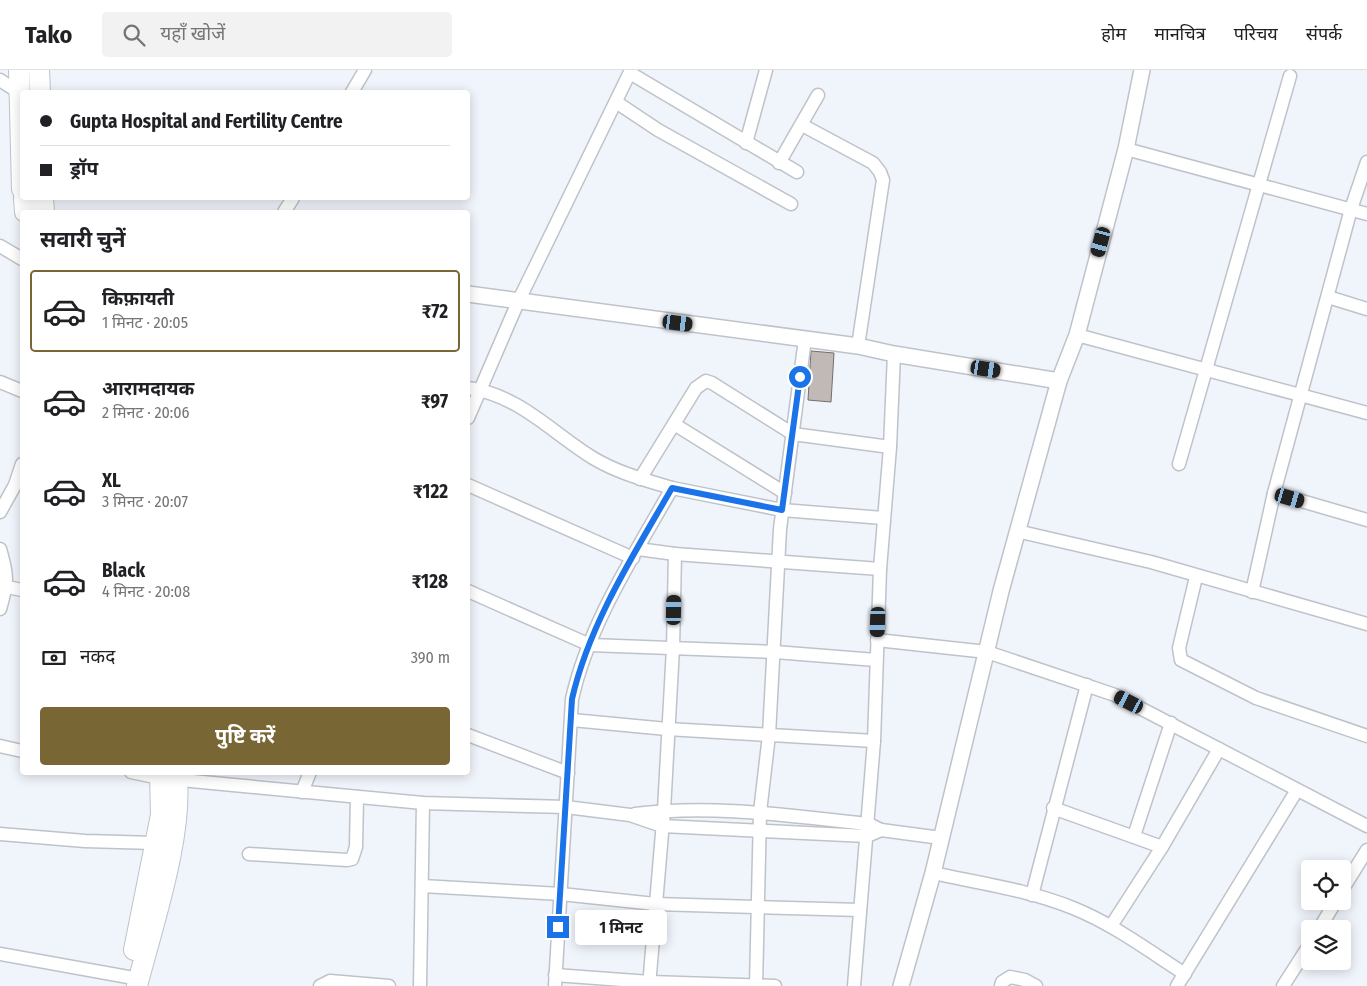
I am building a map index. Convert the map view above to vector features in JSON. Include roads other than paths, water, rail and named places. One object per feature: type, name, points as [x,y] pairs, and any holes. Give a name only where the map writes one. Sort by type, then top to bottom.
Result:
[{"type":"main road","points":[[19,70],[20,93]]},
{"type":"main road","points":[[39,70],[40,90]]},
{"type":"main road","points":[[130,983],[169,775]]},
{"type":"main road","points":[[130,983],[163,886],[177,816],[169,775]]},
{"type":"street","points":[[353,90],[365,70]]},
{"type":"street","points":[[746,143],[766,70]]},
{"type":"street","points":[[900,986],[933,872],[1017,531],[1059,381],[1077,335],[1126,149],[1142,70]]},
{"type":"street","points":[[470,406],[473,389],[631,72],[779,163],[797,172]]},
{"type":"street","points":[[1179,464],[1290,76]]},
{"type":"street","points":[[0,80],[20,93]]},
{"type":"street","points":[[779,163],[802,126],[818,95]]},
{"type":"street","points":[[616,102],[658,130],[791,204]]},
{"type":"street","points":[[802,126],[873,163],[883,180],[858,346]]},
{"type":"street","points":[[1126,149],[1367,214]]},
{"type":"street","points":[[1252,592],[1274,493],[1351,209],[1367,162]]},
{"type":"street","points":[[0,246],[20,257]]},
{"type":"street","points":[[470,294],[858,346],[894,354],[1059,381]]},
{"type":"street","points":[[1328,297],[1367,309]]},
{"type":"street","points":[[1077,335],[1206,368],[1367,413]]},
{"type":"street","points":[[756,985],[760,812],[769,735],[782,510],[805,339]]},
{"type":"street","points":[[854,986],[874,741],[880,569],[890,447],[894,354]]},
{"type":"street","points":[[640,478],[696,388],[706,381],[793,434],[890,447]]},
{"type":"street","points":[[0,382],[20,390]]},
{"type":"street","points":[[473,389],[513,403],[542,419],[592,457],[617,471],[672,488],[782,510],[883,518]]},
{"type":"street","points":[[674,424],[785,493]]},
{"type":"street","points":[[0,510],[15,485],[20,470]]},
{"type":"street","points":[[470,486],[635,553],[779,560],[880,569]]},
{"type":"street","points":[[672,488],[614,591],[576,678],[572,699],[555,981],[775,986]]},
{"type":"street","points":[[1274,493],[1367,520]]},
{"type":"street","points":[[1017,531],[1151,562],[1196,577],[1367,624]]},
{"type":"street","points":[[0,549],[6,570],[8,587],[0,606]]},
{"type":"street","points":[[650,984],[664,810],[673,648],[675,554]]},
{"type":"street","points":[[1196,577],[1179,648],[1181,660],[1256,698],[1367,736]]},
{"type":"street","points":[[8,587],[20,590]]},
{"type":"street","points":[[470,592],[590,645],[775,652],[876,660]]},
{"type":"street","points":[[877,640],[986,652],[1115,695],[1367,826]]},
{"type":"street","points":[[1032,895],[1053,808],[1087,685]]},
{"type":"street","points":[[572,720],[667,729],[874,741]]},
{"type":"street","points":[[1134,836],[1170,723]]},
{"type":"street","points":[[470,736],[568,773]]},
{"type":"street","points":[[0,746],[20,751]]},
{"type":"street","points":[[1111,926],[1162,847],[1219,749]]},
{"type":"street","points":[[169,775],[302,792],[423,803],[566,807],[630,815],[662,826],[759,832],[881,830],[941,838]]},
{"type":"street","points":[[302,792],[309,775]]},
{"type":"street","points":[[1177,986],[1297,790]]},
{"type":"street","points":[[249,854],[347,860],[352,858],[356,847],[357,797]]},
{"type":"street","points":[[420,986],[423,803]]},
{"type":"street","points":[[1053,808],[1162,847]]},
{"type":"street","points":[[630,815],[664,810],[760,812],[868,830]]},
{"type":"street","points":[[0,834],[85,841],[155,843]]},
{"type":"street","points":[[1351,876],[1367,850]]},
{"type":"street","points":[[933,872],[1032,895],[1073,908],[1111,926],[1185,974]]},
{"type":"street","points":[[422,886],[561,894],[656,904],[758,905],[860,910]]},
{"type":"street","points":[[0,954],[130,983]]},
{"type":"street","points":[[1284,986],[1301,959]]},
{"type":"street","points":[[1001,986],[1002,982],[1010,977],[1025,980],[1036,986]]},
{"type":"street","points":[[320,986],[330,981],[389,986]]}]
